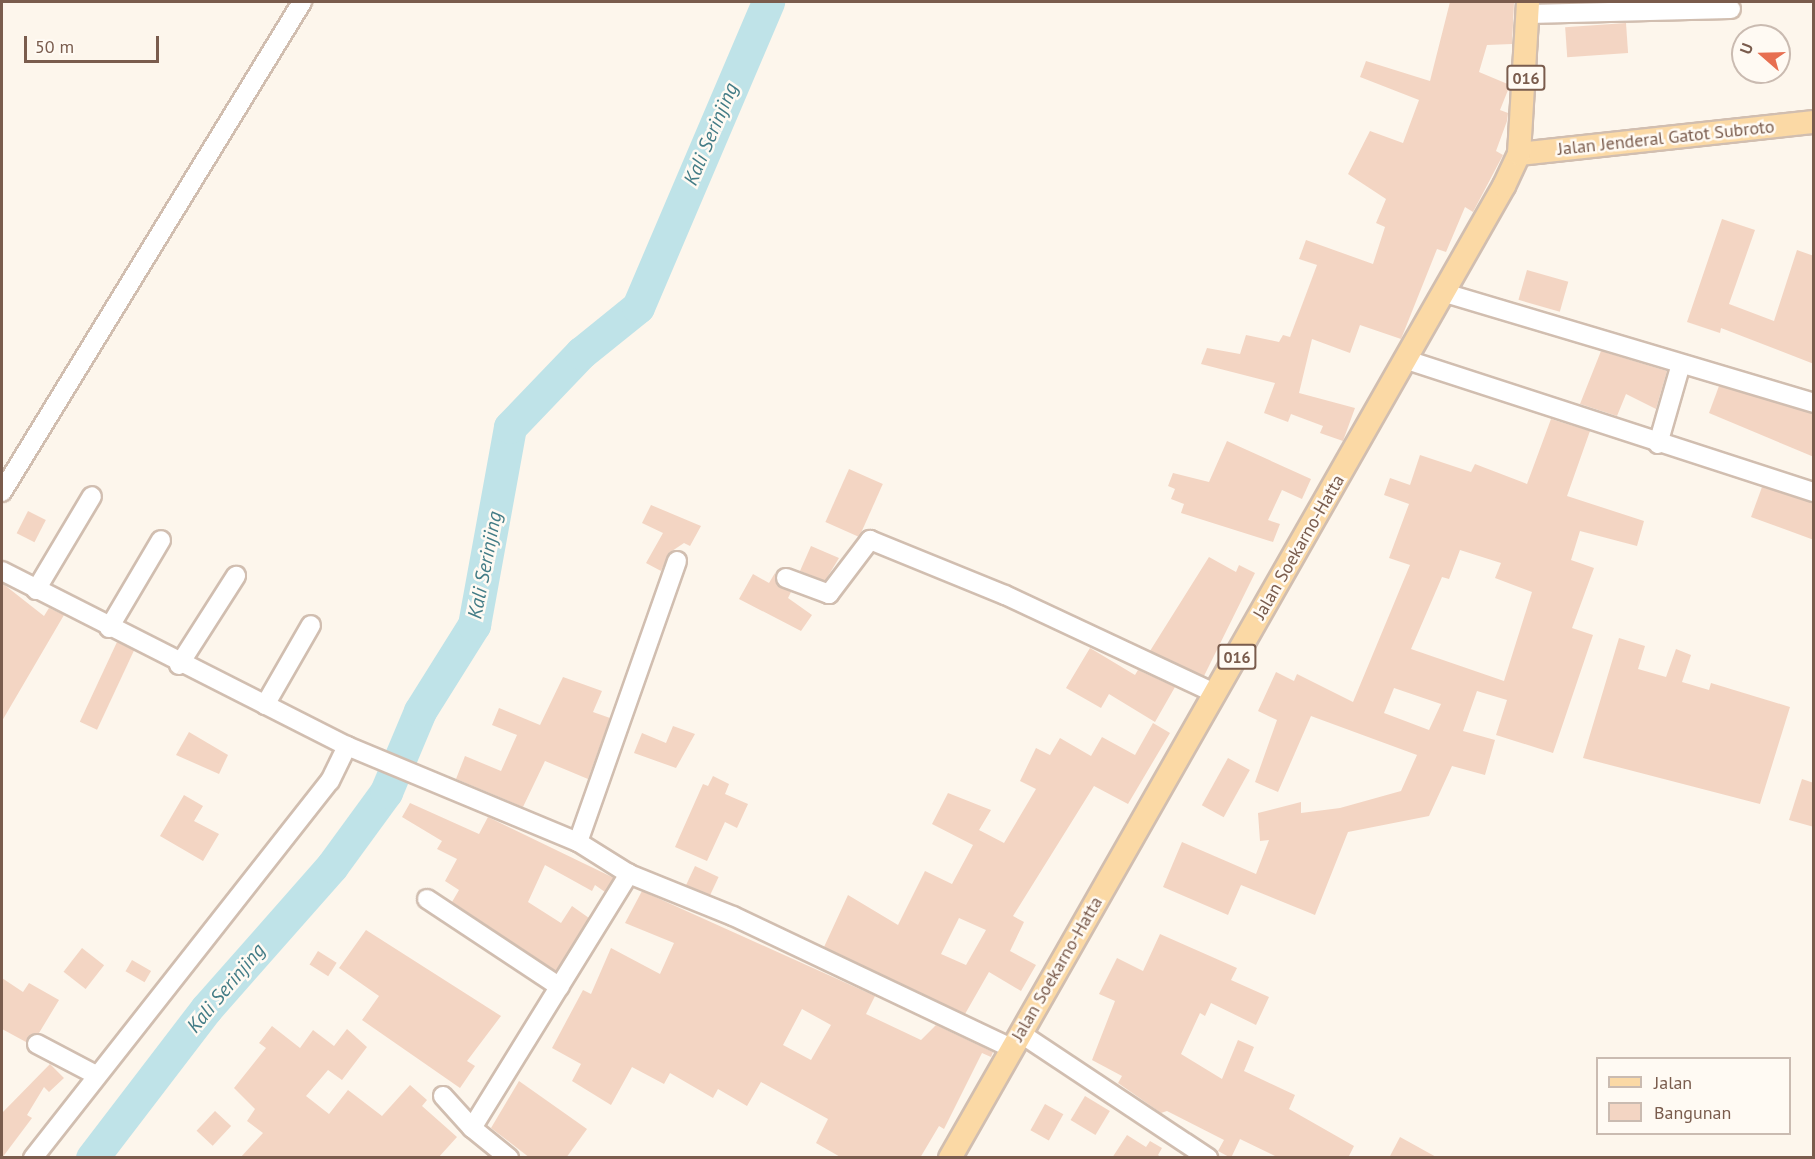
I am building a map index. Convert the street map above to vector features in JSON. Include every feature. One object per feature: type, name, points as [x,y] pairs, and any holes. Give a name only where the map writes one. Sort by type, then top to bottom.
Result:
[{"type":"main road","name":"016","points":[[1519,154],[1528,8]]},
{"type":"main road","name":"Jalan Jenderal Gatot Subroto","points":[[1519,154],[1814,122]]},
{"type":"main road","name":"Jalan Soekarno-Hatta","points":[[950,1158],[1445,293],[1519,154]]},
{"type":"street","points":[[2,492],[302,2]]},
{"type":"street","points":[[1528,8],[1731,9]]},
{"type":"street","points":[[1445,293],[1814,403]]},
{"type":"street","points":[[1407,360],[1436,373],[1814,492]]},
{"type":"street","points":[[1658,444],[1681,364]]},
{"type":"street","points":[[36,590],[92,496]]},
{"type":"street","points":[[109,628],[160,540]]},
{"type":"street","points":[[786,578],[829,594],[870,540],[1005,595],[1216,694]]},
{"type":"street","points":[[578,842],[677,561]]},
{"type":"street","points":[[2,572],[179,665],[347,746],[578,842],[629,874],[733,916],[1016,1040],[1208,1158]]},
{"type":"street","points":[[179,665],[236,576]]},
{"type":"street","points":[[265,705],[311,625]]},
{"type":"street","points":[[33,1158],[96,1075],[330,781],[347,746]]},
{"type":"street","points":[[472,1128],[629,874]]},
{"type":"street","points":[[427,899],[560,987]]},
{"type":"street","points":[[37,1044],[96,1075]]},
{"type":"street","points":[[443,1096],[472,1128],[509,1158]]},
{"type":"building","points":[[1450,2],[1514,3],[1512,44],[1487,45],[1479,72],[1510,85],[1500,110],[1508,113],[1496,151],[1503,155],[1473,212],[1465,207],[1446,252],[1437,249],[1401,339],[1360,325],[1350,353],[1312,339],[1299,393],[1355,408],[1343,441],[1320,433],[1323,426],[1291,414],[1288,422],[1264,413],[1275,383],[1201,364],[1207,348],[1240,354],[1246,335],[1279,342],[1283,335],[1290,337],[1317,265],[1299,259],[1306,240],[1373,264],[1385,227],[1376,223],[1386,199],[1348,174],[1370,131],[1403,143],[1419,100],[1360,77],[1366,61],[1430,81]]},
{"type":"building","points":[[1626,23],[1628,53],[1567,57],[1565,27]]},
{"type":"building","points":[[1722,219],[1755,230],[1729,304],[1774,321],[1797,250],[1814,256],[1814,364],[1721,328],[1720,333],[1687,322]]},
{"type":"building","points":[[1527,270],[1568,282],[1560,312],[1518,300]]},
{"type":"building","points":[[1601,351],[1667,371],[1656,409],[1626,394],[1617,416],[1580,404]]},
{"type":"building","points":[[1719,386],[1814,414],[1814,457],[1709,413]]},
{"type":"building","points":[[1551,419],[1590,431],[1567,496],[1644,521],[1637,546],[1580,531],[1571,560],[1594,568],[1572,628],[1593,635],[1553,753],[1496,735],[1507,700],[1477,691],[1463,731],[1495,740],[1485,775],[1452,766],[1429,816],[1348,832],[1315,915],[1241,885],[1228,915],[1163,887],[1182,842],[1256,874],[1269,840],[1260,841],[1258,813],[1301,802],[1301,813],[1340,808],[1401,791],[1417,755],[1311,716],[1278,792],[1255,782],[1277,720],[1258,711],[1276,672],[1294,681],[1297,674],[1353,702],[1410,565],[1389,558],[1409,504],[1384,495],[1390,478],[1410,485],[1420,455],[1471,472],[1475,464],[1527,484]],"holes":[[[1460,550],[1501,563],[1495,578],[1532,592],[1504,681],[1411,649],[1442,577],[1449,579]],[[1394,688],[1441,704],[1429,730],[1384,713]]]},
{"type":"building","points":[[1227,441],[1311,479],[1302,499],[1282,490],[1268,520],[1280,524],[1273,542],[1181,513],[1184,504],[1171,499],[1175,489],[1168,486],[1173,473],[1209,482]]},
{"type":"building","points":[[849,469],[883,484],[859,537],[825,522]]},
{"type":"building","points":[[1762,487],[1814,503],[1814,540],[1751,517]]},
{"type":"building","points":[[651,505],[701,526],[690,546],[684,543],[669,553],[661,571],[646,563],[663,533],[642,523]]},
{"type":"building","points":[[28,511],[46,520],[34,542],[17,533]]},
{"type":"building","points":[[811,546],[839,558],[825,581],[800,571]]},
{"type":"building","points":[[1209,557],[1236,572],[1239,565],[1255,573],[1204,676],[1150,651]]},
{"type":"building","points":[[775,573],[777,585],[791,592],[788,598],[812,615],[801,631],[739,599],[753,574],[769,583]]},
{"type":"building","points":[[2,583],[44,616],[49,608],[64,615],[2,721]]},
{"type":"building","points":[[1619,638],[1645,646],[1638,669],[1666,677],[1676,649],[1691,655],[1682,682],[1709,690],[1711,683],[1790,707],[1760,804],[1583,758]]},
{"type":"building","points":[[117,642],[134,650],[97,730],[80,722]]},
{"type":"building","points":[[1090,648],[1135,675],[1138,670],[1175,687],[1155,722],[1109,694],[1101,708],[1066,688]]},
{"type":"building","points":[[563,677],[602,691],[593,712],[610,718],[588,779],[545,761],[523,807],[456,779],[465,756],[501,771],[517,735],[492,725],[499,708],[540,725]]},
{"type":"building","points":[[1153,723],[1170,733],[1128,804],[1094,786],[1013,916],[1024,922],[1010,951],[1036,965],[1021,991],[989,972],[965,1014],[824,947],[848,895],[898,925],[925,871],[952,884],[973,845],[932,824],[948,793],[991,810],[979,830],[1004,843],[1036,789],[1020,781],[1036,748],[1050,755],[1060,738],[1091,756],[1102,737],[1135,755]],"holes":[[[959,918],[986,930],[966,965],[941,954]]]},
{"type":"building","points":[[673,726],[695,734],[676,768],[634,753],[642,733],[666,743]]},
{"type":"building","points":[[189,732],[228,755],[219,774],[176,755]]},
{"type":"building","points":[[1228,758],[1250,770],[1224,817],[1202,805]]},
{"type":"building","points":[[713,776],[729,784],[725,794],[748,804],[737,828],[725,822],[707,861],[675,847],[703,784],[708,786]]},
{"type":"building","points":[[1802,779],[1814,783],[1814,827],[1789,820]]},
{"type":"building","points":[[184,795],[203,806],[194,821],[219,834],[203,861],[160,836]]},
{"type":"building","points":[[410,803],[479,834],[488,817],[614,878],[605,892],[595,885],[592,891],[545,865],[528,902],[561,923],[572,906],[589,918],[556,971],[452,902],[459,890],[445,881],[457,859],[437,849],[442,841],[402,817]]},
{"type":"building","points":[[695,866],[719,877],[710,896],[686,885]]},
{"type":"building","points":[[642,891],[875,996],[866,1014],[921,1040],[936,1025],[993,1052],[991,1057],[982,1053],[944,1129],[939,1126],[920,1158],[842,1158],[816,1143],[828,1119],[761,1082],[747,1106],[718,1089],[713,1098],[670,1073],[664,1084],[632,1067],[611,1105],[572,1081],[581,1064],[552,1048],[583,990],[591,994],[611,948],[660,974],[674,943],[625,923]],"holes":[[[802,1009],[831,1025],[811,1060],[783,1045]]]},
{"type":"building","points":[[366,930],[501,1016],[467,1061],[475,1066],[460,1088],[362,1020],[379,996],[339,968]]},
{"type":"building","points":[[1160,934],[1237,968],[1231,980],[1269,997],[1256,1025],[1211,1003],[1205,1016],[1200,1013],[1181,1054],[1222,1079],[1238,1040],[1254,1047],[1244,1071],[1295,1095],[1289,1109],[1354,1146],[1348,1158],[1279,1158],[1240,1139],[1231,1158],[1218,1151],[1224,1140],[1167,1111],[1161,1113],[1118,1083],[1122,1076],[1092,1060],[1115,1001],[1099,994],[1117,958],[1143,971]]},
{"type":"building","points":[[82,948],[104,965],[86,989],[64,972]]},
{"type":"building","points":[[318,951],[337,963],[328,976],[310,965]]},
{"type":"building","points":[[132,960],[151,971],[145,982],[126,971]]},
{"type":"building","points":[[2,978],[23,992],[29,983],[59,1000],[39,1033],[26,1042],[2,1029]]},
{"type":"building","points":[[272,1026],[300,1048],[313,1030],[334,1046],[347,1029],[367,1047],[342,1080],[328,1070],[306,1096],[329,1114],[348,1090],[382,1116],[410,1085],[427,1100],[422,1106],[457,1137],[438,1158],[240,1158],[263,1133],[247,1121],[255,1109],[234,1088],[266,1048],[259,1043]]},
{"type":"building","points":[[50,1064],[64,1078],[49,1092],[44,1087],[27,1115],[32,1118],[2,1158],[2,1113]]},
{"type":"building","points":[[519,1081],[587,1129],[566,1158],[530,1158],[491,1128]]},
{"type":"building","points":[[1085,1096],[1110,1111],[1095,1135],[1071,1120]]},
{"type":"building","points":[[1045,1104],[1063,1114],[1049,1140],[1030,1130]]},
{"type":"building","points":[[215,1111],[231,1126],[213,1146],[197,1131]]},
{"type":"building","points":[[1127,1135],[1146,1147],[1150,1141],[1162,1148],[1158,1155],[1162,1158],[1112,1158]]},
{"type":"building","points":[[1400,1137],[1438,1158],[1389,1158]]},
{"type":"waterway","name":"Kali Serinjing","points":[[92,1158],[206,1009],[332,866],[386,792],[420,711],[474,625],[510,427],[581,353],[638,307],[768,2]]}]
